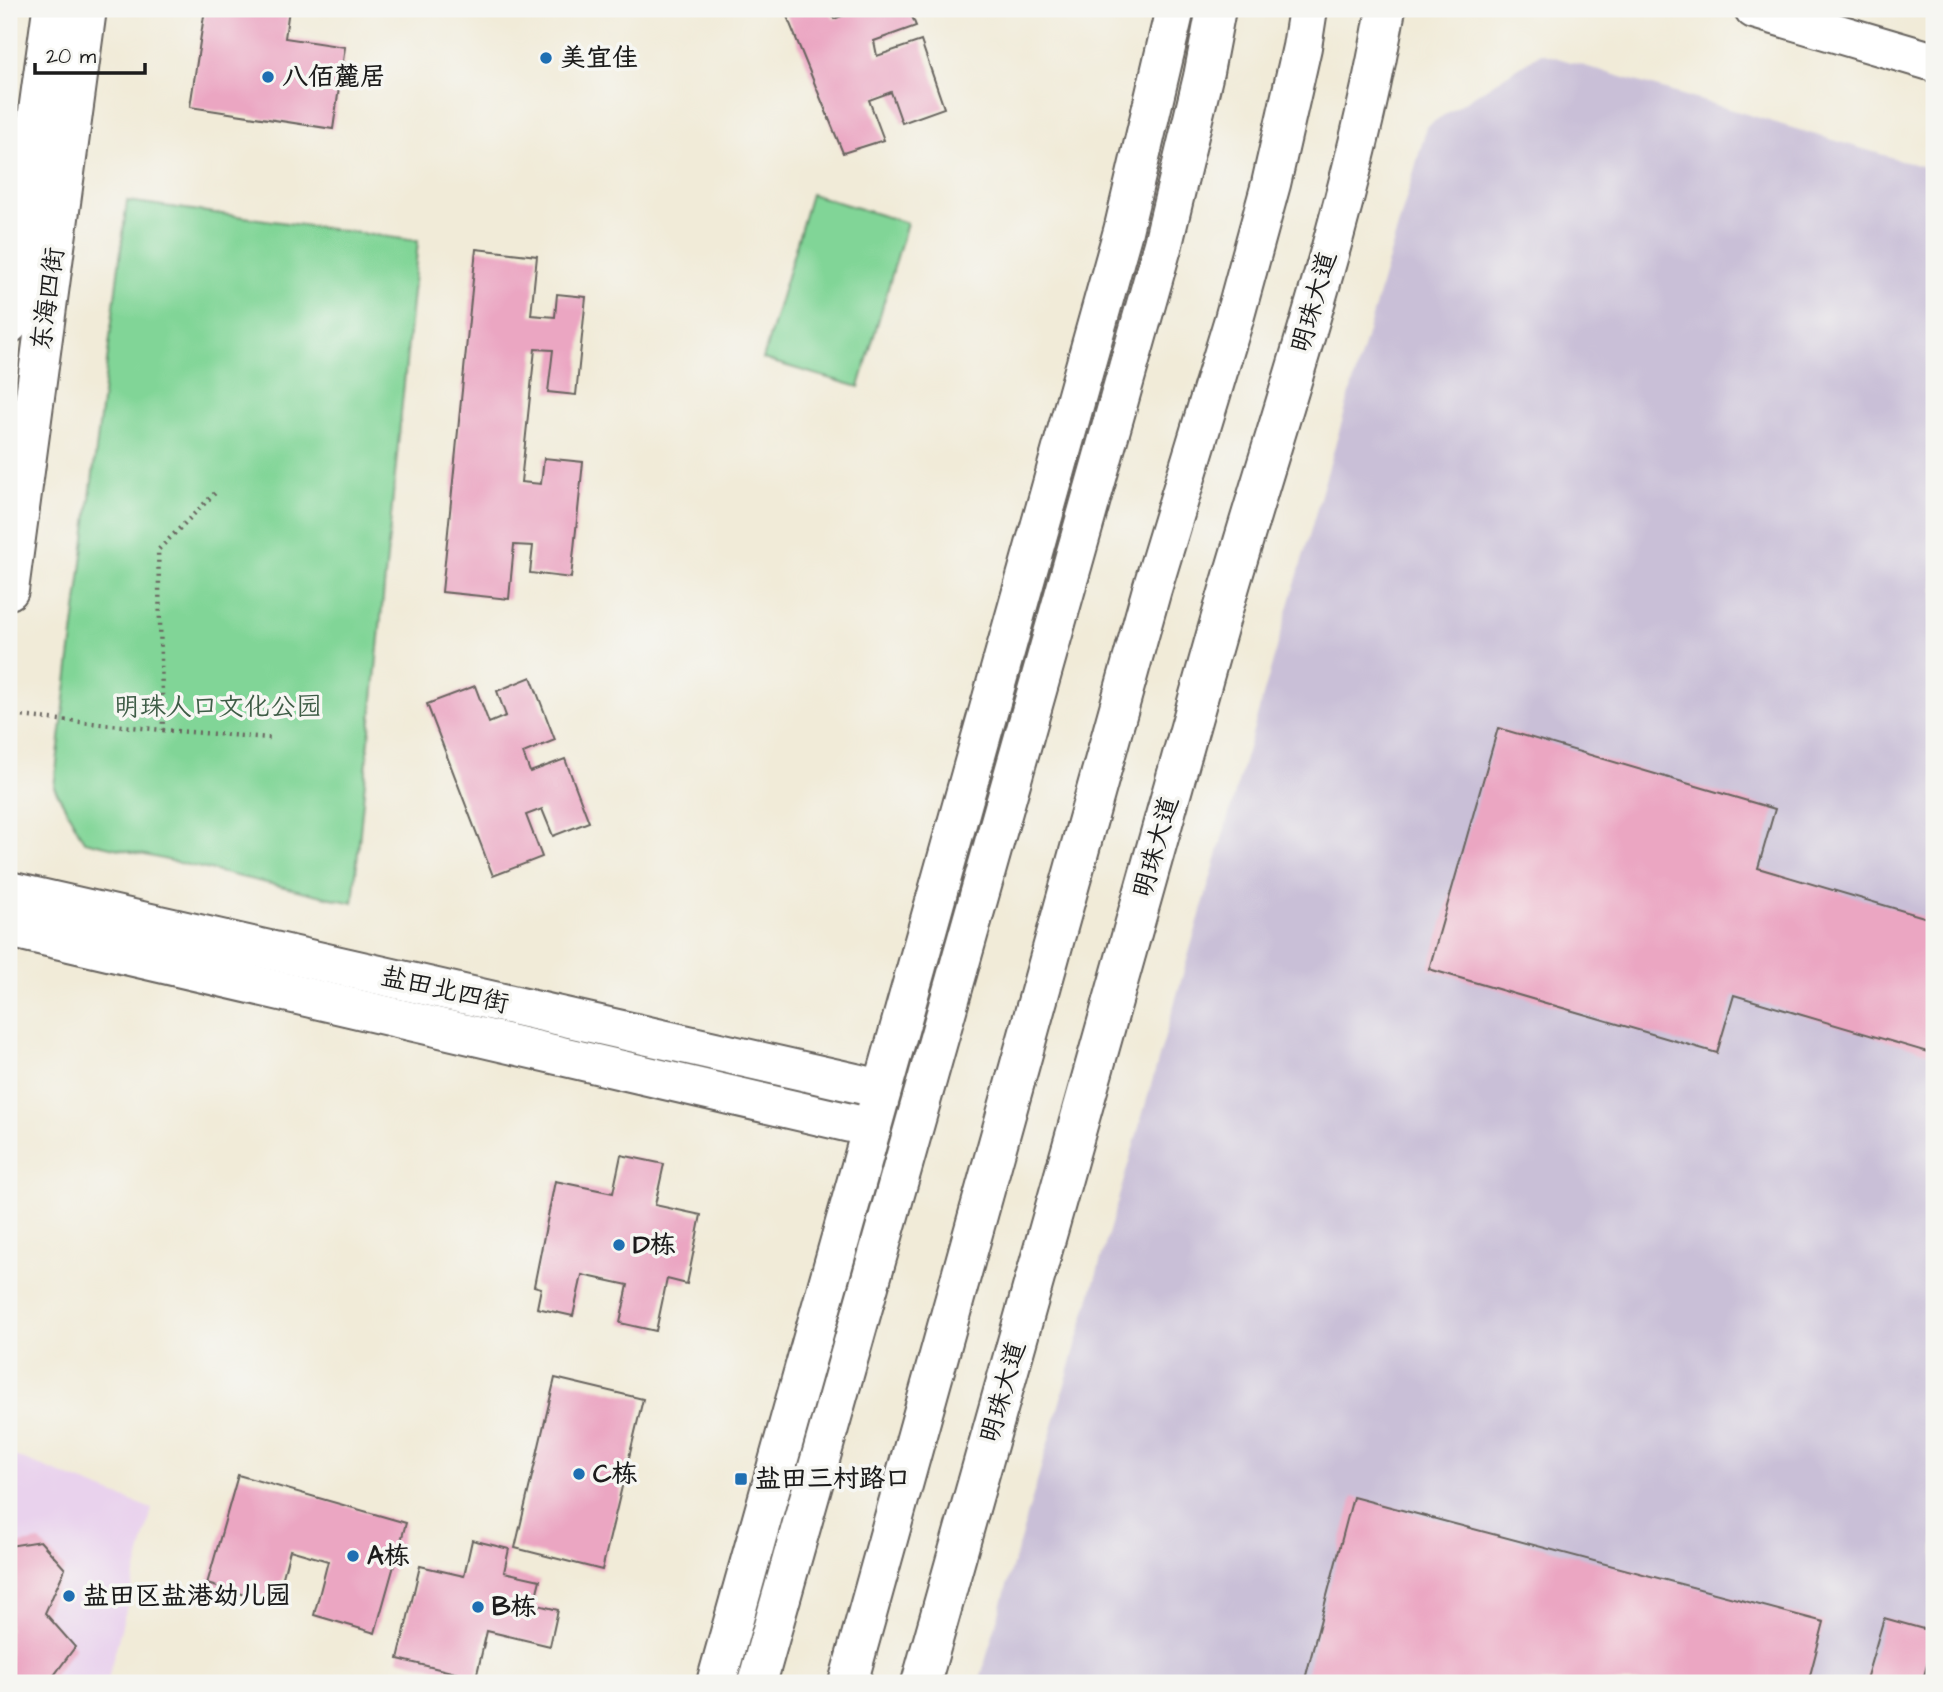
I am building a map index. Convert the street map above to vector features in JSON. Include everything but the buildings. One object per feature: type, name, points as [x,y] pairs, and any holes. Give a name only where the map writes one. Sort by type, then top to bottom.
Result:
[{"type":"street","name":"东海四街","points":[[9,590],[35,163],[52,9]]},
{"type":"street","name":"东海四街","points":[[9,324],[35,163],[88,9]]},
{"type":"street","points":[[716,1683],[1123,231],[1175,9]]},
{"type":"street","points":[[757,1683],[1163,244],[1203,77],[1216,9]]},
{"type":"street","points":[[848,1683],[1152,589],[1234,319],[1267,196],[1302,47],[1308,9]]},
{"type":"street","name":"明珠大道","points":[[921,1683],[1221,617],[1342,209],[1375,71],[1385,9]]},
{"type":"street","points":[[1754,9],[1934,62]]},
{"type":"street","name":"盐田北四街","points":[[9,891],[882,1089]]},
{"type":"street","name":"盐田北四街","points":[[9,928],[872,1128]]},
{"type":"path","points":[[163,730],[158,550],[215,493]]},
{"type":"path","points":[[9,715],[270,738]]},
{"type":"shaded area","points":[[1541,53],[1934,170],[1934,1683],[979,1683],[1427,126]]},
{"type":"shaded area","name":"盐田区盐港幼儿园","points":[[9,1454],[152,1509],[107,1683],[9,1683]]},
{"type":"green space","points":[[811,194],[907,223],[859,387],[763,359]]},
{"type":"green space","name":"明珠人口文化公园","points":[[127,201],[418,241],[353,903],[84,841],[54,787]]},
{"type":"place","name":"美宜佳","points":[[546,58]]},
{"type":"place","name":"八佰麓居","points":[[268,77]]},
{"type":"place","name":"D栋","points":[[619,1245]]},
{"type":"place","name":"C栋","points":[[579,1474]]},
{"type":"place","name":"盐田三村路口","points":[[741,1479]]},
{"type":"place","name":"A栋","points":[[353,1556]]},
{"type":"place","name":"盐田区盐港幼儿园","points":[[69,1596]]},
{"type":"place","name":"B栋","points":[[478,1607]]}]
